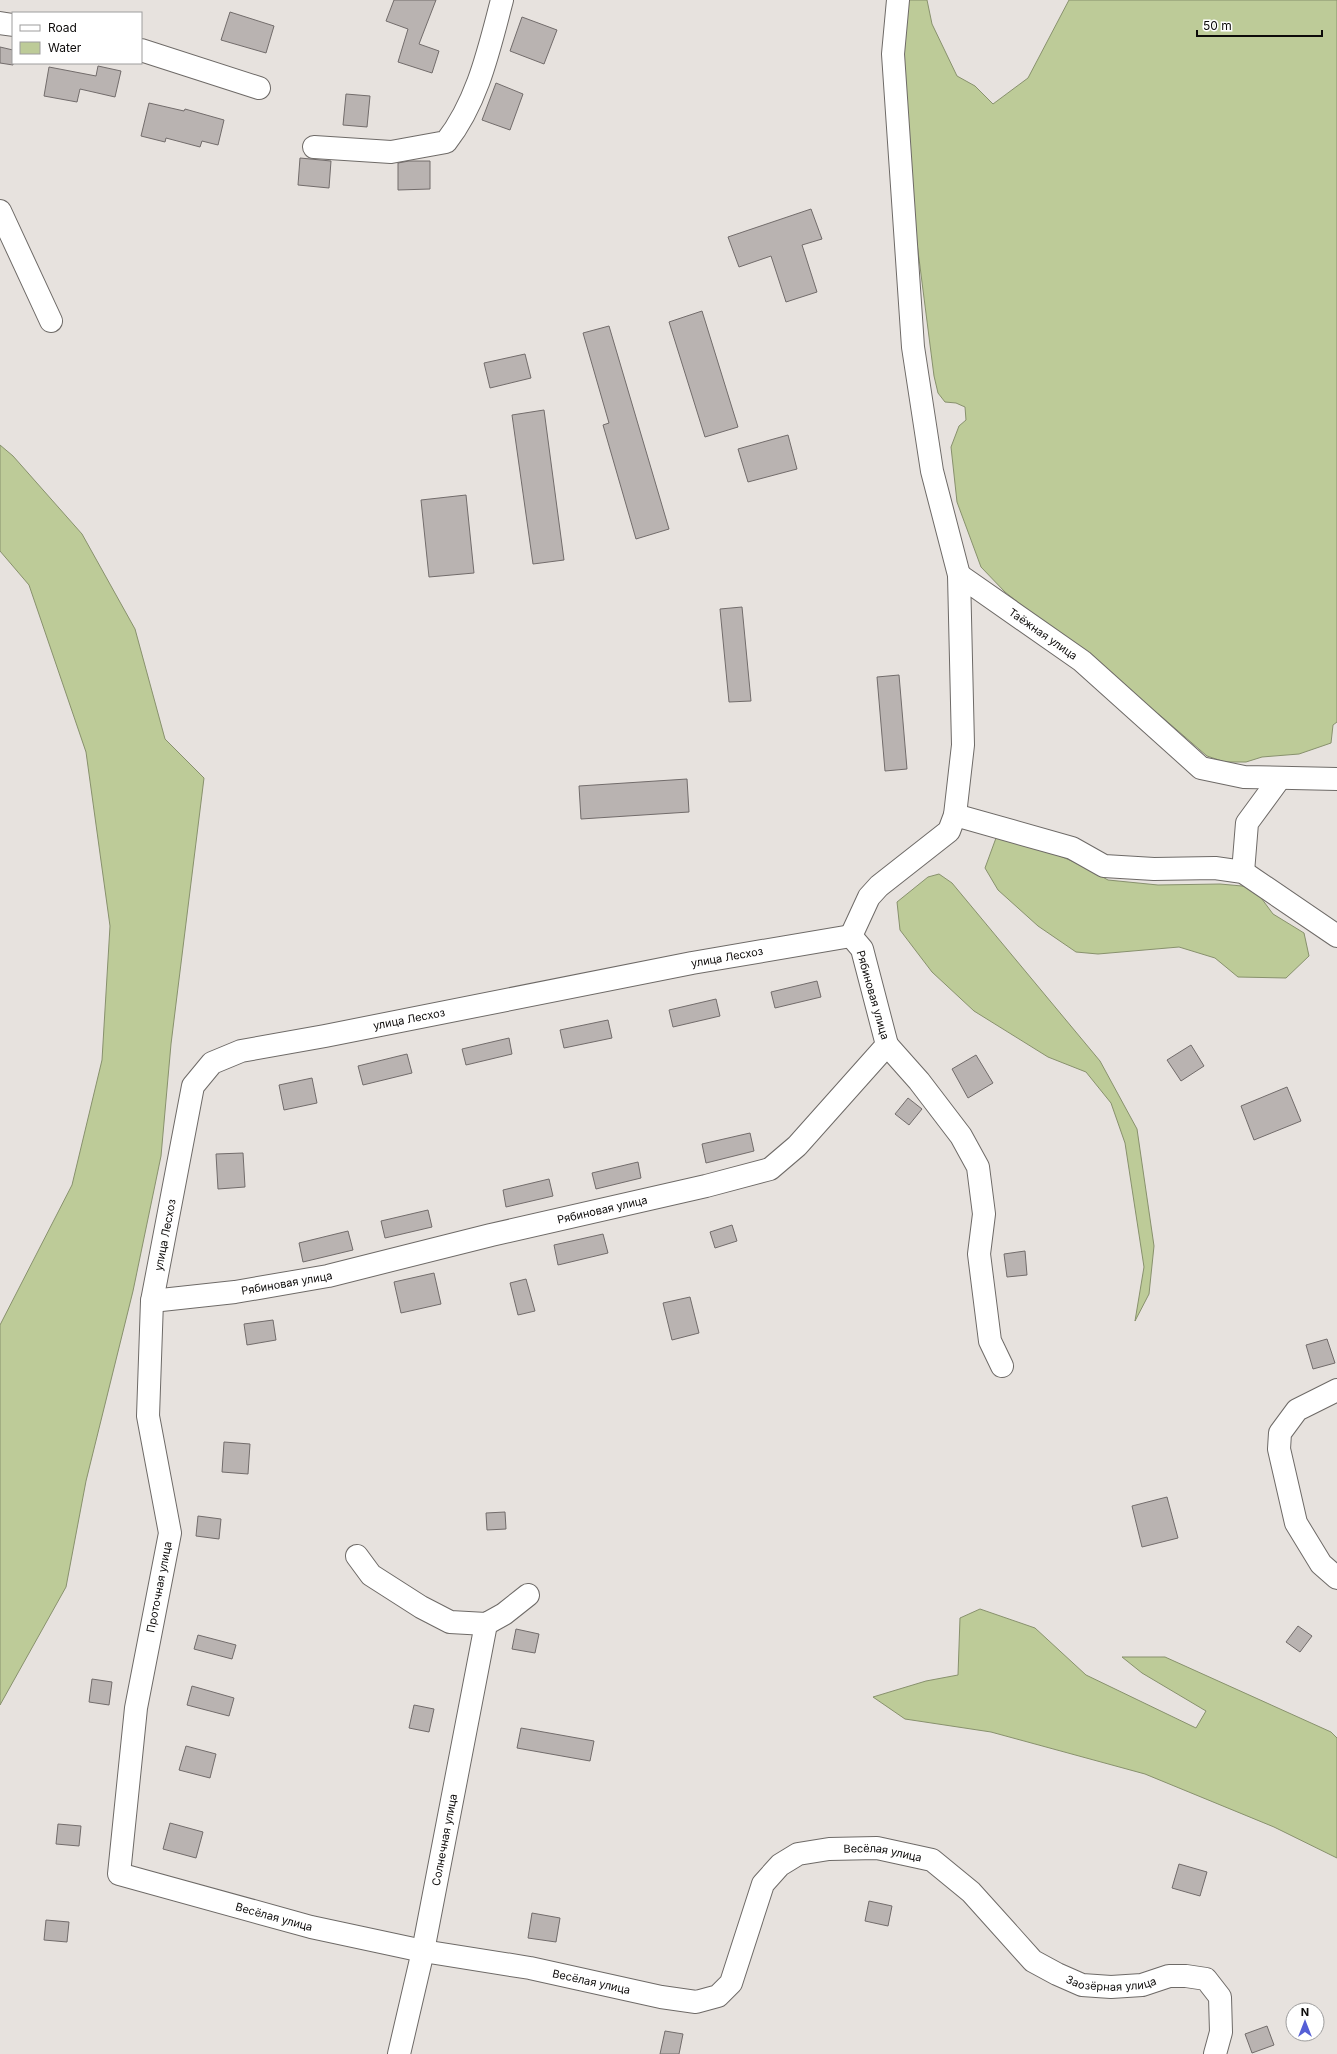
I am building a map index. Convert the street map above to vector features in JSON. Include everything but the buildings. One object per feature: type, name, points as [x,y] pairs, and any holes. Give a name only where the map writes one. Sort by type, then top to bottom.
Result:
[{"type":"street","points":[[314,147],[391,152],[446,142],[459,125],[481,77],[502,0]]},
{"type":"street","points":[[851,936],[869,897],[879,886],[949,831],[955,815],[963,745],[959,574],[932,470],[913,347],[893,54],[898,0]]},
{"type":"street","points":[[0,23],[12,25]]},
{"type":"street","points":[[142,50],[258,88]]},
{"type":"street","points":[[0,211],[51,321]]},
{"type":"street","name":"Таёжная улица","points":[[959,574],[1082,661],[1201,768],[1244,777],[1337,779]]},
{"type":"street","points":[[1243,872],[1247,823],[1280,778]]},
{"type":"street","points":[[955,815],[1072,848],[1104,866],[1154,869],[1215,868],[1243,872],[1337,936]]},
{"type":"street","name":"Рябиновая улица","points":[[152,1301],[235,1292],[328,1276],[491,1235],[706,1186],[770,1169],[797,1146],[887,1045],[862,949],[851,936]]},
{"type":"street","name":"улица Лесхоз","points":[[152,1301],[193,1086],[212,1063],[241,1051],[692,963],[851,936]]},
{"type":"street","points":[[887,1045],[919,1081],[961,1136],[978,1167],[984,1214],[979,1254],[990,1341],[1002,1366]]},
{"type":"street","name":"Проточная улица","points":[[120,1874],[136,1708],[170,1533],[148,1416],[152,1301]]},
{"type":"street","points":[[1337,1390],[1297,1410],[1280,1433],[1279,1449],[1296,1523],[1321,1564],[1337,1578]]},
{"type":"street","points":[[356,1556],[371,1575],[421,1607],[450,1622],[486,1624],[504,1614],[528,1595]]},
{"type":"street","name":"Солнечная улица","points":[[399,2054],[423,1951],[486,1624]]},
{"type":"street","name":"Весёлая улица","points":[[120,1874],[311,1927],[423,1951],[530,1968],[661,1997],[696,2002],[718,1996],[730,1983],[763,1884],[780,1865],[798,1854],[829,1848],[877,1848],[910,1854],[932,1860],[971,1892]]},
{"type":"street","name":"Заозёрная улица","points":[[971,1892],[1033,1961],[1082,1985],[1111,1987],[1142,1985],[1169,1976],[1206,1979],[1220,1997],[1221,2032],[1215,2054]]},
{"type":"water","points":[[903,0],[927,0],[932,24],[957,76],[975,86],[993,104],[1028,78],[1069,0],[1337,0],[1337,722],[1333,725],[1331,743],[1299,754],[1262,757],[1246,762],[1225,762],[1207,756],[1162,717],[1005,592],[981,567],[957,502],[951,447],[959,426],[966,420],[965,407],[956,403],[945,402],[938,393],[934,376],[905,149]]},
{"type":"water","points":[[0,445],[13,456],[82,534],[135,629],[165,739],[204,778],[171,1044],[161,1156],[133,1291],[86,1481],[66,1587],[0,1705],[0,1325],[72,1185],[102,1060],[110,926],[86,752],[29,585],[0,551]]},
{"type":"water","points":[[996,838],[1029,843],[1079,864],[1108,880],[1158,885],[1220,884],[1253,887],[1273,914],[1304,933],[1309,956],[1286,978],[1238,977],[1215,958],[1179,947],[1098,954],[1076,952],[1038,926],[998,890],[985,868]]},
{"type":"water","points":[[939,874],[952,883],[1100,1061],[1137,1129],[1154,1246],[1149,1294],[1135,1321],[1144,1267],[1125,1143],[1111,1103],[1086,1072],[1048,1057],[974,1011],[932,972],[900,930],[897,902],[928,877]]},
{"type":"water","points":[[980,1609],[1035,1628],[1086,1675],[1196,1728],[1206,1711],[1142,1673],[1122,1657],[1165,1657],[1331,1732],[1337,1738],[1337,1858],[1274,1827],[1145,1774],[991,1732],[905,1719],[873,1697],[926,1681],[958,1675],[960,1618]]}]
